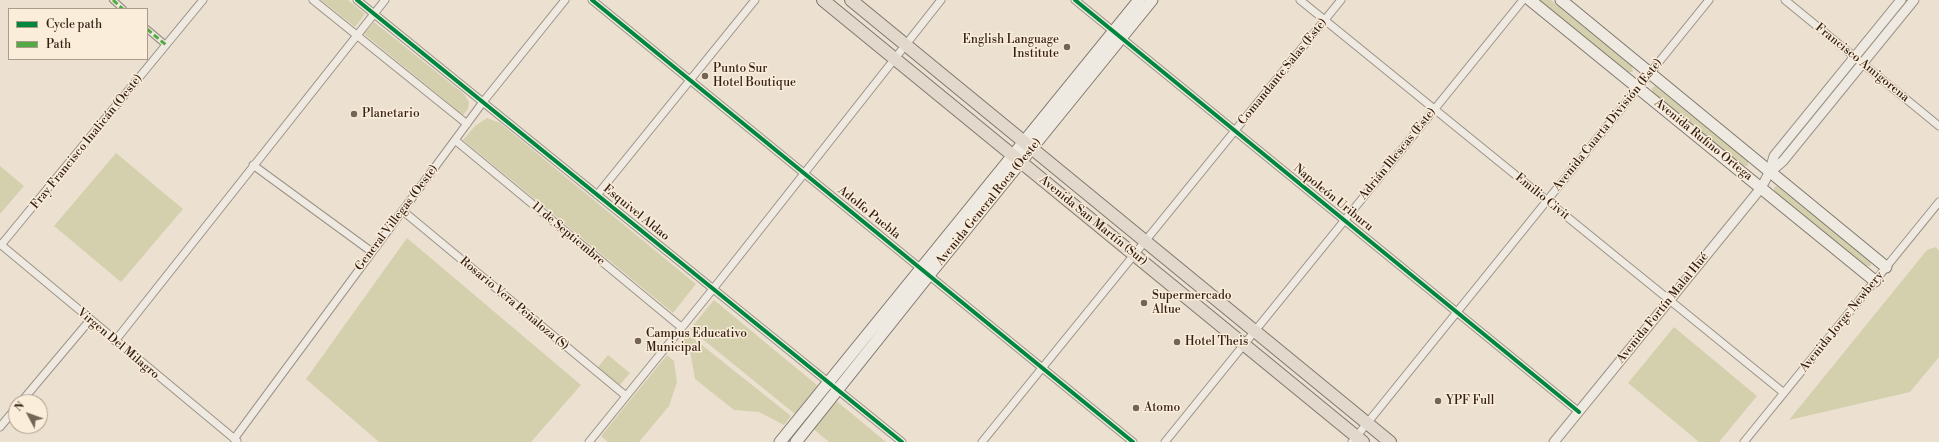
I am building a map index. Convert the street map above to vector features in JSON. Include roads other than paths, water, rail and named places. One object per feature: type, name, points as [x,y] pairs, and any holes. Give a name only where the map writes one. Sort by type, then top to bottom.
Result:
[{"type":"highway","name":"Avenida San Martín (Sur)","points":[[823,0],[1243,344],[1357,440]]},
{"type":"highway","name":"Avenida San Martín (Sur)","points":[[851,0],[1390,442]]},
{"type":"main road","points":[[1117,35],[1139,0]]},
{"type":"main road","name":"Avenida General Roca (Oeste)","points":[[780,442],[833,386],[1117,35],[1152,0]]},
{"type":"main road","name":"Avenida Rufino Ortega","points":[[1530,0],[1875,281]]},
{"type":"main road","name":"Avenida Rufino Ortega","points":[[1561,0],[1769,173],[1886,267]]},
{"type":"main road","name":"Avenida General Roca (Oeste)","points":[[796,442],[833,386]]},
{"type":"street","points":[[113,0],[122,8]]},
{"type":"street","name":"Fray Francisco Inalicán (Oeste)","points":[[1,245],[203,0]]},
{"type":"street","points":[[313,0],[467,124]]},
{"type":"street","name":"Esquivel Aldao","points":[[357,0],[902,442]]},
{"type":"street","points":[[115,341],[385,0]]},
{"type":"street","name":"General Villegas (Oeste)","points":[[236,440],[483,102],[564,0]]},
{"type":"street","name":"Adolfo Puebla","points":[[592,0],[1133,442]]},
{"type":"street","points":[[597,195],[755,0]]},
{"type":"street","points":[[600,442],[591,439],[713,289],[941,0]]},
{"type":"street","name":"Napoleón Uriburu","points":[[1075,0],[1579,412]]},
{"type":"street","name":"Emilio Civit","points":[[1300,0],[1784,393]]},
{"type":"street","name":"Comandante Salas (Este)","points":[[982,442],[1341,0]]},
{"type":"street","name":"Adrián Illescas (Este)","points":[[1165,442],[1523,0]]},
{"type":"street","name":"Avenida Cuarta División (Este)","points":[[1357,440],[1367,423],[1709,0]]},
{"type":"street","name":"Francisco Amigorena","points":[[1785,0],[1939,126]]},
{"type":"street","name":"Avenida Fortín Malal Hué","points":[[1554,442],[1761,188],[1769,173],[1774,156],[1901,0]]},
{"type":"street","name":"Avenida Fortín Malal Hué","points":[[1769,173],[1783,161],[1914,0]]},
{"type":"street","points":[[148,30],[166,45]]},
{"type":"street","name":"11 de Septiembre","points":[[455,140],[681,328]]},
{"type":"street","points":[[253,165],[372,252]]},
{"type":"street","name":"Avenida Jorge Newbery","points":[[1744,442],[1939,202]]},
{"type":"street","name":"Rosario Vera Peñaloza (S)","points":[[403,211],[626,396]]},
{"type":"street","name":"Virgen Del Milagro","points":[[1,245],[236,440]]},
{"type":"street","points":[[28,394],[90,320]]},
{"type":"street","points":[[0,427],[8,418]]},
{"type":"place","name":"English Language Institute","points":[[1067,47]]},
{"type":"place","name":"Punto Sur Hotel Boutique","points":[[705,76]]},
{"type":"place","name":"Planetario","points":[[354,114]]},
{"type":"place","name":"Supermercado Altue","points":[[1144,303]]},
{"type":"place","name":"Campus Educativo Municipal","points":[[638,341]]},
{"type":"place","name":"Hotel Theis","points":[[1177,342]]},
{"type":"place","name":"YPF Full","points":[[1438,401]]},
{"type":"place","name":"Atomo","points":[[1136,408]]}]
